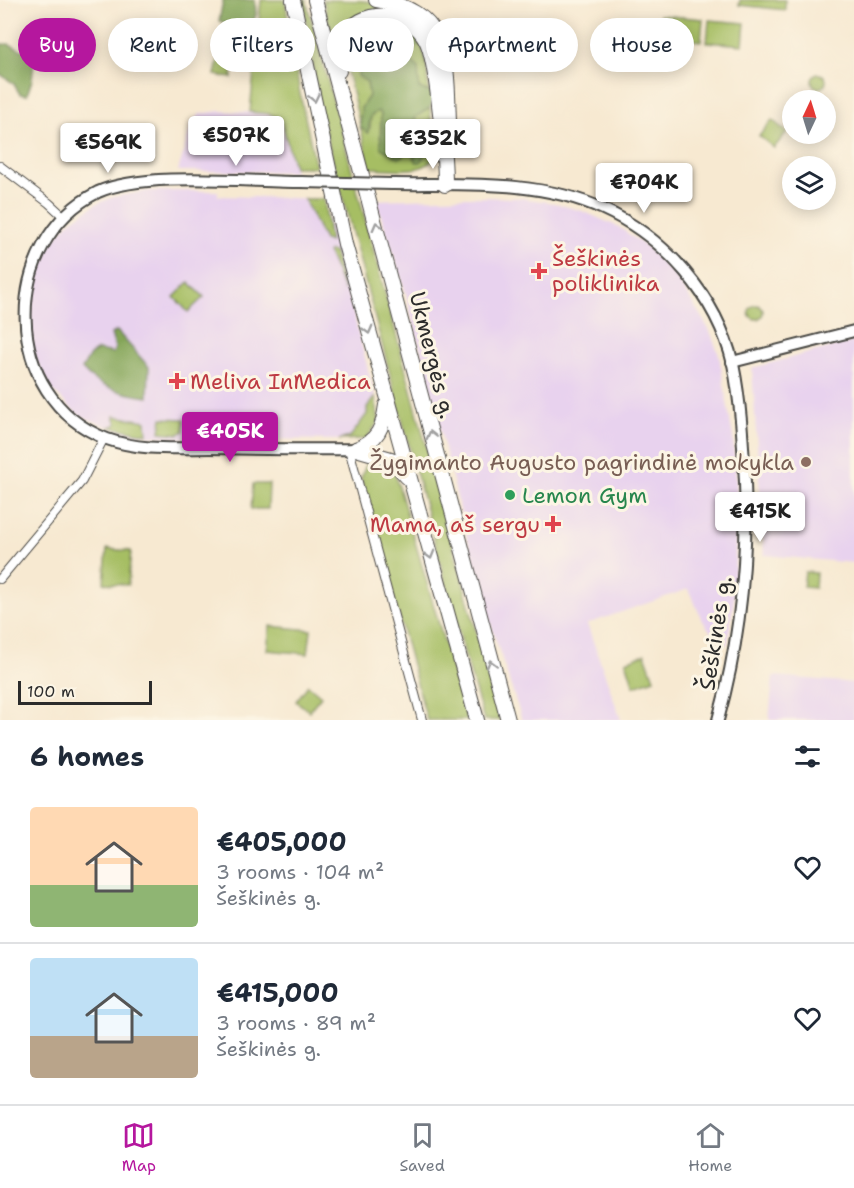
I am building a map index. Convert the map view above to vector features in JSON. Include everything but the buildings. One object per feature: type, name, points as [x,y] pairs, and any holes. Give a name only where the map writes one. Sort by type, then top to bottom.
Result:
[{"type":"highway","points":[[293,0],[345,244],[477,720]]},
{"type":"highway","name":"Ukmergės g.","points":[[315,0],[508,720]]},
{"type":"highway","points":[[376,0],[398,3],[414,10],[429,23],[440,41],[443,52],[449,185]]},
{"type":"highway","points":[[339,86],[340,47],[349,30],[356,24],[382,15],[401,18],[416,27],[431,51],[449,185]]},
{"type":"highway","points":[[353,449],[370,443],[380,432],[387,397]]},
{"type":"highway","points":[[353,449],[391,459],[409,479]]},
{"type":"street","points":[[0,166],[49,202],[62,215]]},
{"type":"street","name":"Šeškinės g.","points":[[353,449],[144,447],[104,438],[68,416],[46,395],[30,369],[22,349],[17,312],[25,267],[37,243],[62,215],[87,197],[138,182],[509,186],[558,194],[602,208],[639,228],[667,252],[692,280],[718,326],[732,362],[743,448],[746,554],[736,640],[718,720]]},
{"type":"street","points":[[732,362],[806,341],[854,331]]},
{"type":"street","points":[[0,579],[82,481],[104,438]]},
{"type":"street","points":[[353,449],[422,720]]},
{"type":"shaded area","points":[[220,111],[264,113],[281,120],[295,172],[178,171],[192,123],[200,114]]},
{"type":"shaded area","points":[[147,191],[218,191],[218,196],[324,199],[375,397],[367,407],[367,414],[350,437],[339,440],[179,438],[126,434],[78,415],[49,387],[32,352],[27,303],[43,252],[68,223],[96,204],[113,197]]},
{"type":"shaded area","points":[[521,198],[554,203],[582,211],[619,227],[648,248],[676,276],[710,331],[719,355],[733,437],[737,492],[734,601],[727,645],[716,639],[703,621],[688,589],[587,624],[621,720],[522,720],[483,601],[406,294],[376,200]]},
{"type":"shaded area","name":"Žygimanto Augusto pagrindinė mokykla","points":[[854,341],[854,563],[764,555],[752,368]]},
{"type":"shaded area","points":[[773,676],[854,683],[854,720],[769,720]]},
{"type":"green space","points":[[223,0],[255,0],[255,18],[220,18]]},
{"type":"green space","points":[[261,0],[285,0],[288,18],[259,18]]},
{"type":"green space","points":[[303,0],[306,0],[311,18],[306,18]]},
{"type":"green space","points":[[323,0],[367,2],[390,5],[410,12],[425,25],[426,30],[414,18],[394,9],[382,8],[358,18],[328,18]]},
{"type":"green space","points":[[740,0],[785,0],[785,10],[739,5]]},
{"type":"green space","points":[[660,15],[692,18],[660,18]]},
{"type":"green space","points":[[694,18],[703,19],[701,41],[694,40]]},
{"type":"green space","points":[[709,20],[745,23],[743,45],[707,42]]},
{"type":"green space","points":[[414,30],[421,42],[414,48]]},
{"type":"green space","points":[[315,33],[500,720],[484,720],[319,108],[314,72]]},
{"type":"green space","points":[[421,42],[426,61],[429,92],[419,88],[418,67],[414,64],[414,48]]},
{"type":"green space","points":[[0,44],[9,44],[18,48],[18,72],[33,72],[27,95],[20,94],[13,83],[0,74]]},
{"type":"green space","points":[[414,64],[418,67],[419,88],[432,93],[434,99],[430,108],[415,117],[416,122],[421,126],[431,119],[433,122],[437,137],[434,155],[426,151],[421,162],[417,162],[412,153],[410,138],[406,139],[403,156],[399,158],[381,148],[381,114],[378,111],[371,116],[368,133],[360,127],[361,108],[369,96],[367,82],[358,76],[359,72],[414,72]]},
{"type":"green space","points":[[216,72],[232,72],[232,78],[215,75]]},
{"type":"green space","points":[[254,72],[296,72],[316,167],[294,167],[281,120],[270,114],[250,112]]},
{"type":"green space","points":[[347,72],[359,72],[358,76],[367,82],[369,96],[361,108],[370,127],[371,116],[377,111],[381,113],[380,138],[403,155],[403,145],[411,138],[412,153],[417,162],[426,150],[437,151],[427,165],[419,168],[370,168]]},
{"type":"green space","points":[[437,72],[441,72],[444,95],[449,159],[446,159]]},
{"type":"green space","points":[[816,74],[822,74],[826,81],[822,88],[816,88],[812,84],[812,78]]},
{"type":"green space","points":[[430,108],[431,119],[421,127],[415,117]]},
{"type":"green space","points":[[772,120],[782,128],[782,138],[774,148],[759,136]]},
{"type":"green space","points":[[304,199],[324,199],[330,242],[324,240]]},
{"type":"green space","points":[[334,252],[344,290],[328,253]]},
{"type":"green space","points":[[189,282],[204,297],[188,312],[174,297]]},
{"type":"green space","points":[[753,305],[759,305],[763,312],[759,319],[753,319],[749,315],[749,309]]},
{"type":"green space","points":[[117,331],[149,367],[148,397],[112,389],[88,376],[82,369],[90,355],[98,350],[113,353],[115,348],[111,334]]},
{"type":"green space","points":[[375,397],[379,421],[366,439],[339,440],[350,437],[367,414],[367,407]]},
{"type":"green space","points":[[114,416],[146,421],[147,434],[110,427],[117,424]]},
{"type":"green space","points":[[162,418],[184,419],[184,431],[179,434],[160,432]]},
{"type":"green space","points":[[383,460],[394,470],[467,720],[427,720],[361,478],[366,465]]},
{"type":"green space","points":[[253,484],[269,484],[268,509],[251,509]]},
{"type":"green space","points":[[107,549],[131,551],[128,585],[104,583]]},
{"type":"green space","points":[[805,572],[816,573],[815,588],[803,587]]},
{"type":"green space","points":[[270,626],[311,630],[308,654],[267,650]]},
{"type":"green space","points":[[645,654],[654,679],[634,686],[626,661]]},
{"type":"green space","points":[[308,685],[321,696],[309,711],[296,701]]},
{"type":"place","name":"Šeškinės poliklinika","points":[[539,271]]},
{"type":"place","name":"Meliva InMedica","points":[[177,381]]},
{"type":"place","name":"Žygimanto Augusto pagrindinė mokykla","points":[[806,462]]},
{"type":"place","name":"Lemon Gym","points":[[510,495]]},
{"type":"place","name":"Mama, aš sergu","points":[[553,524]]}]
